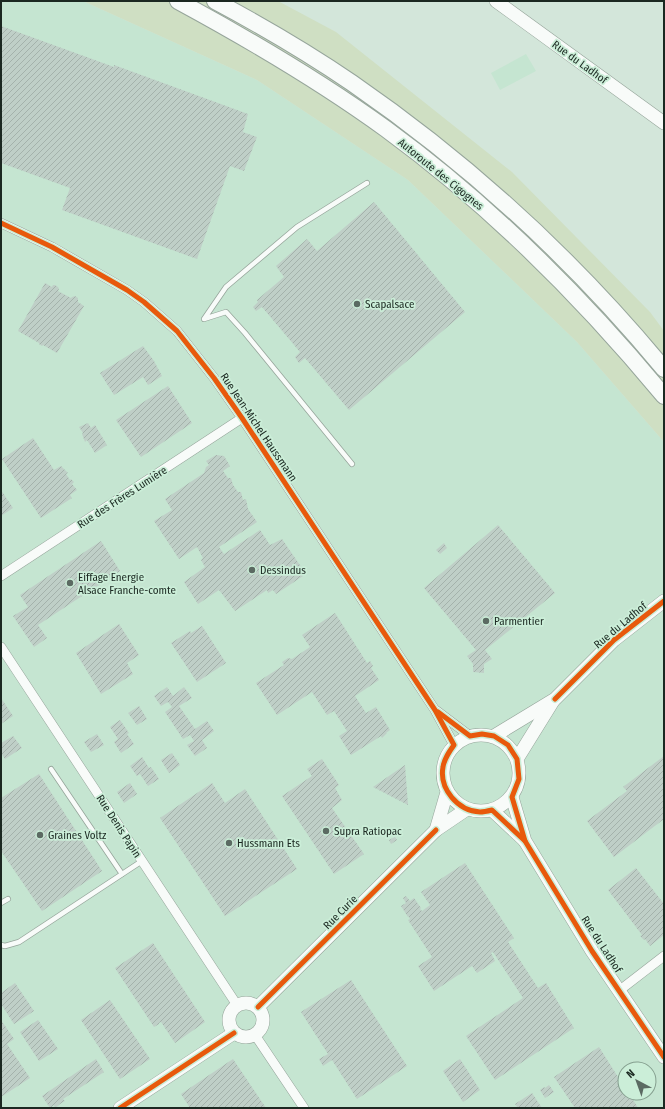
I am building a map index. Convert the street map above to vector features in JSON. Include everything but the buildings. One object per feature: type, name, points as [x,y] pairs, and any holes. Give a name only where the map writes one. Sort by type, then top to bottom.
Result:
[{"type":"highway","name":"Autoroute des Cigognes","points":[[178,1],[238,33],[289,64],[386,129],[430,163],[478,203],[559,280],[606,329],[664,396]]},
{"type":"highway","name":"Autoroute des Cigognes","points":[[215,1],[297,48],[352,83],[440,149],[490,190],[573,268],[619,317],[664,369]]},
{"type":"main road","name":"Rue du Ladhof","points":[[496,1],[664,123]]},
{"type":"main road","name":"Rue du Ladhof","points":[[494,736],[554,699],[614,640],[664,601]]},
{"type":"main road","name":"Rue du Ladhof","points":[[517,759],[554,699]]},
{"type":"main road","points":[[482,734],[494,736],[508,745],[517,759],[519,778],[512,797],[492,810],[479,812],[467,809],[456,802],[447,792],[443,780],[442,768],[446,756],[454,745],[470,736],[482,734]]},
{"type":"main road","name":"Rue Curie","points":[[436,830],[447,792]]},
{"type":"main road","name":"Rue du Ladhof","points":[[512,797],[526,841],[592,951],[620,990],[664,1057]]},
{"type":"main road","name":"Rue Curie","points":[[258,1007],[436,830],[467,809]]},
{"type":"main road","name":"Rue du Ladhof","points":[[492,810],[526,841]]},
{"type":"main road","points":[[248,1002],[258,1007],[263,1014],[264,1022],[261,1029],[255,1035],[244,1038],[234,1033],[230,1028],[229,1022],[229,1015],[232,1010],[237,1005],[248,1002]]},
{"type":"main road","points":[[120,1108],[234,1033]]},
{"type":"street","name":"Rue Jean-Michel Haussmann","points":[[1,223],[52,246],[127,290],[144,302],[177,331],[214,378],[242,418],[436,710],[454,745]]},
{"type":"street","name":"Rue des Frères Lumière","points":[[1,576],[242,418]]},
{"type":"street","name":"Rue Denis Papin","points":[[1,648],[237,1005]]},
{"type":"street","name":"Rue Jean-Michel Haussmann","points":[[436,710],[470,736]]},
{"type":"street","points":[[620,990],[664,956]]},
{"type":"street","points":[[255,1035],[304,1108]]},
{"type":"lane","points":[[352,464],[245,333],[226,312],[204,319],[226,288],[297,227],[367,183]]},
{"type":"lane","points":[[51,769],[122,874]]},
{"type":"lane","points":[[1,945],[5,946],[19,942],[142,861]]},
{"type":"lane","points":[[1,903],[8,898]]},
{"type":"shaded area","points":[[1,1],[83,1],[257,80],[408,180],[577,342],[664,442],[664,1108],[1,1108]]},
{"type":"shaded area","points":[[83,1],[278,1],[336,32],[512,172],[650,312],[664,331],[664,442],[577,342],[408,180],[257,80]]},
{"type":"shaded area","points":[[526,54],[536,71],[500,90],[491,73]]},
{"type":"cycle path","points":[[1,223],[52,247],[127,290],[144,302],[177,331],[214,378],[242,418],[435,710],[454,745],[446,758],[443,767],[444,783],[447,791],[464,808],[480,812],[492,810],[525,841]]},
{"type":"cycle path","points":[[555,699],[614,640],[664,601]]},
{"type":"cycle path","points":[[438,712],[470,736],[482,734],[494,736],[508,745],[517,759],[519,779],[512,797],[525,841],[592,951],[664,1057]]},
{"type":"cycle path","points":[[258,1007],[436,830]]},
{"type":"cycle path","points":[[120,1108],[234,1033]]},
{"type":"place","name":"Scapalsace","points":[[357,304]]},
{"type":"place","name":"Dessindus","points":[[252,570]]},
{"type":"place","name":"Eiffage Energie Alsace Franche-comte","points":[[70,583]]},
{"type":"place","name":"Parmentier","points":[[486,621]]},
{"type":"place","name":"Supra Ratiopac","points":[[326,831]]},
{"type":"place","name":"Graines Voltz","points":[[40,835]]},
{"type":"place","name":"Hussmann Ets","points":[[229,843]]}]
